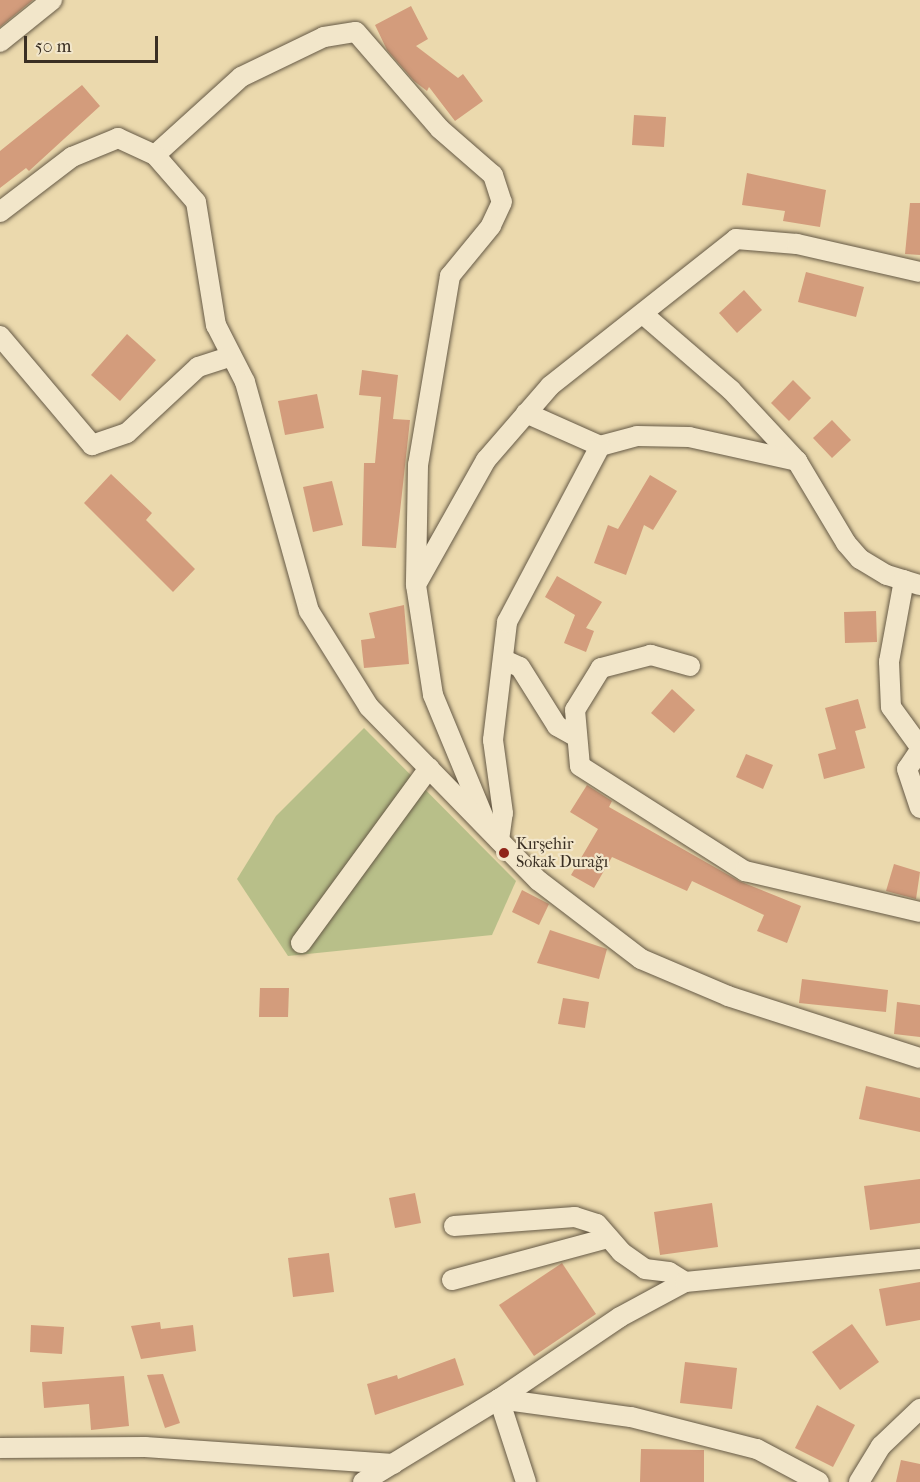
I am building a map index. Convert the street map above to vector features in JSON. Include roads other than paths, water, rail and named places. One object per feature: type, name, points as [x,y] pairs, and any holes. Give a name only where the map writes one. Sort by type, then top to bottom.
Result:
[{"type":"street","points":[[0,42],[52,0]]},
{"type":"street","points":[[155,155],[241,77],[324,37],[356,32],[440,129],[494,175],[502,202],[491,226],[450,276],[438,334],[418,465],[416,585],[433,695],[494,834]]},
{"type":"street","points":[[0,212],[72,157],[118,138],[155,155],[196,202],[216,324],[245,382],[309,610],[369,707],[539,881],[641,959],[728,996],[920,1058]]},
{"type":"street","points":[[416,585],[486,460],[550,386],[736,239],[797,244],[920,272]]},
{"type":"street","points":[[643,314],[731,390],[797,461],[846,543],[860,559],[912,583],[889,662],[891,707],[920,749],[907,769],[920,808]]},
{"type":"street","points":[[0,336],[92,445],[127,433],[198,367],[231,356]]},
{"type":"street","points":[[526,413],[600,446],[637,436],[689,437],[797,461]]},
{"type":"street","points":[[494,834],[503,813],[493,740],[507,622],[600,446]]},
{"type":"street","points":[[690,666],[651,655],[601,668],[575,710],[580,766],[745,871],[920,912]]},
{"type":"street","points":[[504,660],[520,667],[557,726],[578,737]]},
{"type":"street","points":[[301,943],[429,768]]},
{"type":"street","points":[[454,1226],[575,1217],[597,1224],[608,1238],[645,1269],[669,1272],[685,1282]]},
{"type":"street","points":[[452,1280],[608,1238]]},
{"type":"street","points":[[363,1482],[499,1399],[620,1317],[685,1282],[920,1259]]},
{"type":"street","points":[[499,1399],[526,1482]]},
{"type":"street","points":[[499,1399],[631,1417],[746,1446],[819,1482]]},
{"type":"street","points":[[859,1482],[881,1446],[920,1409]]},
{"type":"street","points":[[0,1448],[145,1447],[393,1464]]},
{"type":"place","name":"Kırşehir Sokak Durağı","points":[[504,853]]}]
